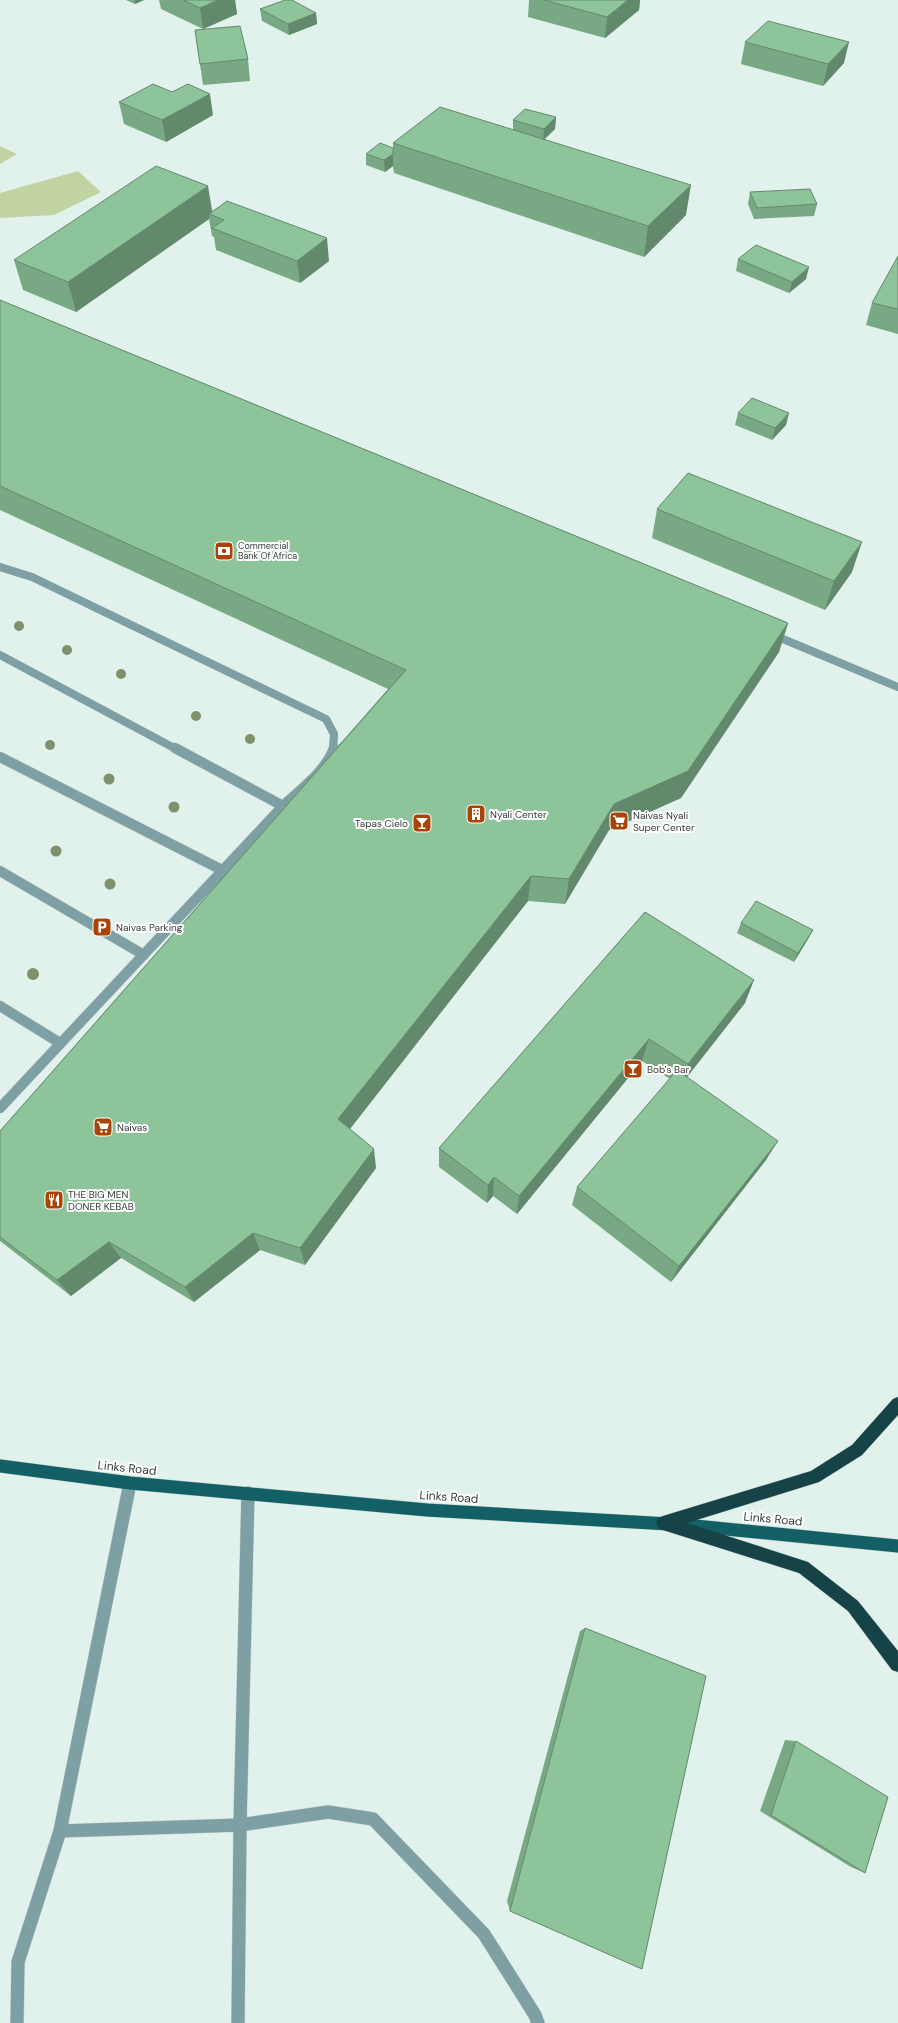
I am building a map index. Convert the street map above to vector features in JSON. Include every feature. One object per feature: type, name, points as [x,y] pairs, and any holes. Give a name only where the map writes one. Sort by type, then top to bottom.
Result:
[{"type":"highway","points":[[662,1523],[814,1477],[857,1450],[898,1404]]},
{"type":"highway","points":[[662,1523],[803,1567],[853,1606],[898,1664]]},
{"type":"main road","name":"Links Road","points":[[0,1466],[130,1483],[427,1510],[662,1523],[898,1546]]},
{"type":"street","points":[[0,567],[32,577],[326,719],[332,726],[335,746],[326,762],[222,870],[0,1108]]},
{"type":"street","points":[[766,632],[898,687]]},
{"type":"street","points":[[0,655],[283,806]]},
{"type":"street","points":[[0,757],[222,870]]},
{"type":"street","points":[[0,871],[144,955]]},
{"type":"street","points":[[0,1006],[60,1043]]},
{"type":"street","points":[[17,2023],[18,1962],[60,1831],[130,1483]]},
{"type":"street","points":[[238,2023],[240,1825],[248,1493]]},
{"type":"street","points":[[60,1831],[240,1825],[328,1812],[373,1819],[484,1934],[535,2015],[538,2023]]},
{"type":"green space","points":[[0,146],[17,154],[0,164]]},
{"type":"green space","points":[[78,171],[101,192],[54,215],[0,218],[0,193]]},
{"type":"building","points":[[183,0],[218,0],[200,8]]},
{"type":"building","points":[[285,0],[292,0],[316,13],[288,24],[260,9]]},
{"type":"building","points":[[544,0],[628,0],[607,17]]},
{"type":"building","points":[[768,21],[849,42],[828,64],[745,42]]},
{"type":"building","points":[[240,26],[248,59],[200,64],[195,30]]},
{"type":"building","points":[[153,84],[172,92],[188,84],[210,94],[162,120],[119,102]]},
{"type":"building","points":[[440,107],[691,185],[648,226],[393,143]]},
{"type":"building","points":[[525,109],[556,117],[544,129],[513,120]]},
{"type":"building","points":[[380,143],[393,148],[393,154],[384,160],[366,154]]},
{"type":"building","points":[[156,166],[208,186],[68,282],[14,260]]},
{"type":"building","points":[[810,189],[817,204],[757,208],[750,192]]},
{"type":"building","points":[[227,201],[327,238],[297,261],[212,228],[224,220],[209,214]]},
{"type":"building","points":[[756,245],[809,267],[792,282],[738,259]]},
{"type":"building","points":[[898,256],[898,309],[872,303]]},
{"type":"building","name":"Nyali Center","points":[[0,300],[788,623],[688,771],[614,804],[569,879],[531,876],[338,1119],[374,1149],[300,1248],[253,1233],[185,1287],[109,1242],[57,1280],[0,1237],[0,1131],[406,670],[0,486]]},
{"type":"building","points":[[752,398],[789,413],[775,428],[738,413]]},
{"type":"building","points":[[688,473],[862,542],[834,581],[657,509]]},
{"type":"building","points":[[756,901],[813,930],[798,953],[741,923]]},
{"type":"building","points":[[645,912],[754,980],[688,1064],[649,1039],[519,1196],[494,1177],[488,1185],[439,1148]]},
{"type":"building","points":[[677,1070],[778,1141],[679,1266],[577,1187]]},
{"type":"building","points":[[585,1628],[706,1676],[642,1969],[510,1911]]},
{"type":"building","points":[[796,1741],[888,1797],[865,1873],[771,1815]]},
{"type":"place","name":"Commercial Bank Of Africa","points":[[224,551]]},
{"type":"place","name":"Nyali Center","points":[[476,814]]},
{"type":"place","name":"Naivas Nyali Super Center","points":[[619,821]]},
{"type":"place","name":"Tapas Cielo","points":[[422,823]]},
{"type":"place","name":"Naivas Parking","points":[[102,927]]},
{"type":"place","name":"Bob's Bar","points":[[633,1069]]},
{"type":"place","name":"Naivas","points":[[103,1127]]},
{"type":"place","name":"THE BIG MEN DONER KEBAB","points":[[54,1200]]}]
